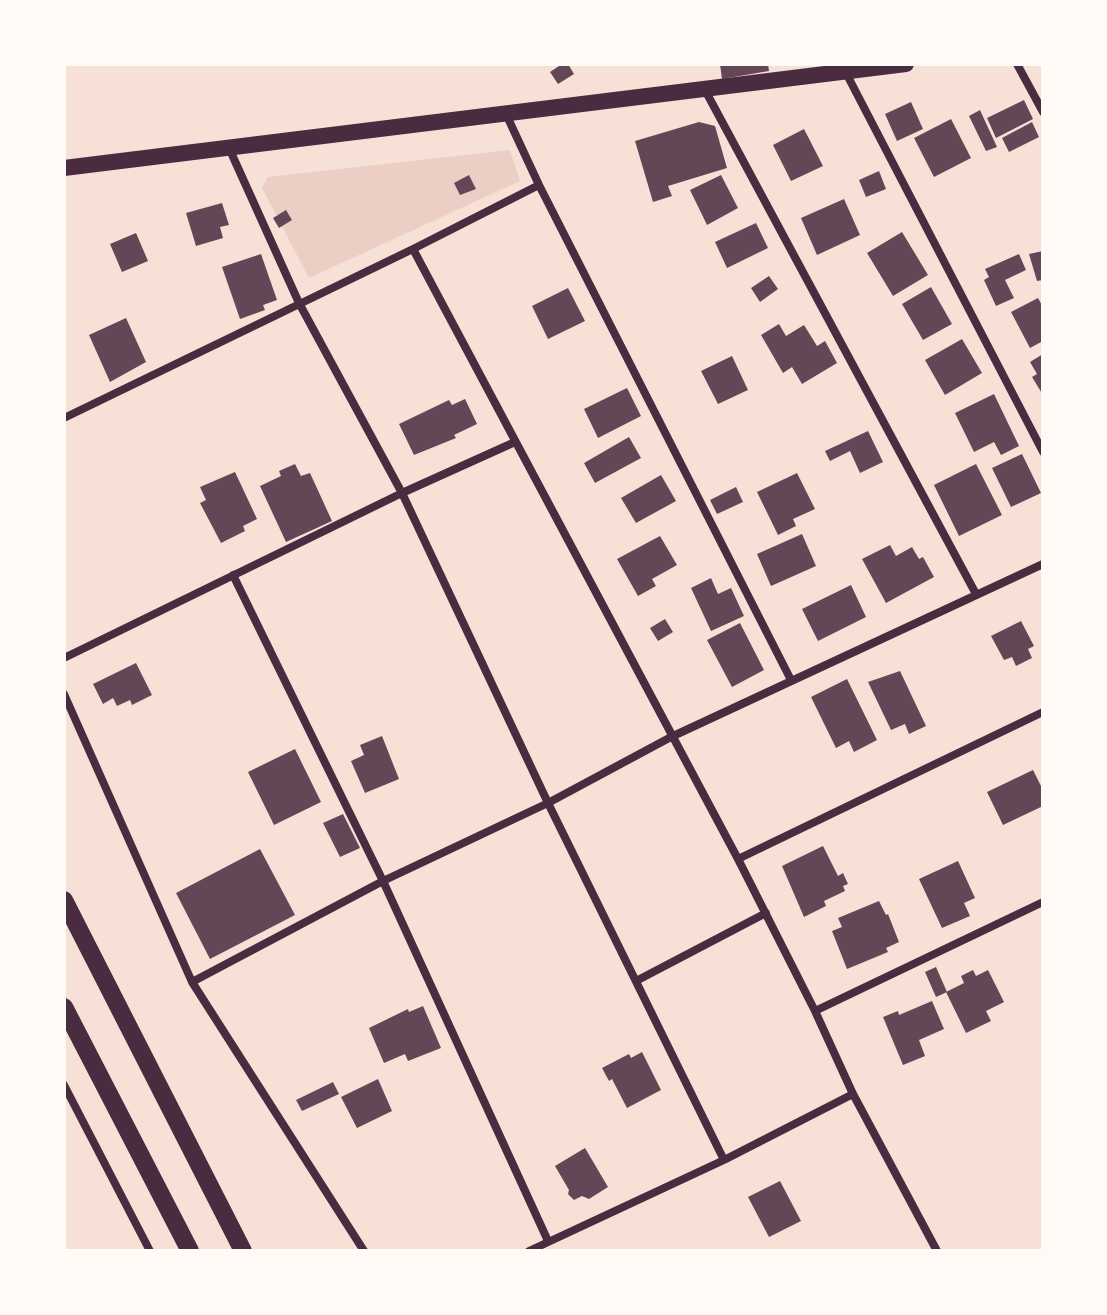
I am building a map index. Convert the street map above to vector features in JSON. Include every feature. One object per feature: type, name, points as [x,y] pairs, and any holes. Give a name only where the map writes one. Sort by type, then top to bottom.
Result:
[{"type":"highway","points":[[64,900],[243,1251]]},
{"type":"highway","points":[[64,1007],[190,1251]]},
{"type":"main road","points":[[64,168],[906,64]]},
{"type":"street","points":[[1017,64],[1043,112]]},
{"type":"street","points":[[845,71],[1043,452]]},
{"type":"street","points":[[705,90],[976,594]]},
{"type":"street","points":[[506,114],[539,185],[791,680]]},
{"type":"street","points":[[229,147],[299,303],[402,493],[548,803],[724,1160]]},
{"type":"street","points":[[64,418],[539,185]]},
{"type":"street","points":[[413,249],[738,859],[853,1094],[937,1251]]},
{"type":"street","points":[[64,658],[402,493],[515,442]]},
{"type":"street","points":[[192,982],[383,881],[548,803],[671,737],[1043,564]]},
{"type":"street","points":[[233,575],[383,881],[548,1241]]},
{"type":"street","points":[[64,694],[192,982],[364,1251]]},
{"type":"street","points":[[738,859],[1043,712]]},
{"type":"street","points":[[815,1011],[1043,902]]},
{"type":"street","points":[[636,981],[766,913]]},
{"type":"street","points":[[64,1085],[150,1251]]},
{"type":"street","points":[[529,1251],[724,1160],[853,1094]]},
{"type":"street","points":[[64,1112],[75,1106]]},
{"type":"shaded area","points":[[510,150],[520,181],[309,278],[262,188],[268,177]]},
{"type":"building","points":[[562,64],[568,64],[574,74],[558,84],[550,72]]},
{"type":"building","points":[[720,64],[768,64],[769,71],[722,79]]},
{"type":"building","points":[[1024,100],[1033,119],[996,138],[987,118]]},
{"type":"building","points":[[911,102],[923,129],[897,141],[885,114]]},
{"type":"building","points":[[980,110],[997,147],[986,151],[969,116]]},
{"type":"building","points":[[951,119],[971,158],[934,177],[914,138]]},
{"type":"building","points":[[699,122],[715,126],[727,168],[668,186],[672,196],[653,202],[635,141]]},
{"type":"building","points":[[1032,122],[1039,137],[1009,152],[1002,138]]},
{"type":"building","points":[[804,129],[823,166],[791,181],[773,145]]},
{"type":"building","points":[[879,171],[886,189],[866,197],[859,180]]},
{"type":"building","points":[[469,175],[476,189],[460,195],[454,183]]},
{"type":"building","points":[[721,175],[738,208],[707,225],[690,190]]},
{"type":"building","points":[[844,199],[860,235],[817,255],[801,218]]},
{"type":"building","points":[[222,203],[229,225],[220,227],[223,238],[196,246],[186,213]]},
{"type":"building","points":[[286,210],[292,220],[279,228],[273,218]]},
{"type":"building","points":[[756,223],[768,248],[727,268],[715,242]]},
{"type":"building","points":[[902,232],[928,275],[893,296],[867,253]]},
{"type":"building","points":[[136,233],[148,261],[122,272],[110,244]]},
{"type":"building","points":[[1043,251],[1043,280],[1037,281],[1029,254]]},
{"type":"building","points":[[261,254],[277,300],[263,305],[265,310],[240,319],[222,267]]},
{"type":"building","points":[[1019,254],[1026,270],[1005,280],[1014,298],[996,306],[984,280],[989,277],[985,269]]},
{"type":"building","points":[[769,276],[778,289],[760,302],[751,288]]},
{"type":"building","points":[[931,287],[952,324],[923,340],[902,304]]},
{"type":"building","points":[[568,288],[585,321],[548,339],[532,306]]},
{"type":"building","points":[[1038,298],[1043,307],[1043,341],[1030,348],[1011,312]]},
{"type":"building","points":[[126,318],[146,362],[110,382],[89,335]]},
{"type":"building","points":[[779,324],[786,336],[804,325],[817,346],[825,341],[837,363],[802,384],[792,367],[783,373],[761,335]]},
{"type":"building","points":[[962,339],[982,373],[945,395],[925,360]]},
{"type":"building","points":[[1043,354],[1043,395],[1032,377],[1037,374],[1030,362]]},
{"type":"building","points":[[732,356],[748,390],[718,404],[701,371]]},
{"type":"building","points":[[627,388],[641,416],[598,438],[584,409]]},
{"type":"building","points":[[994,394],[1019,446],[1001,455],[994,442],[974,452],[955,413]]},
{"type":"building","points":[[465,399],[477,424],[454,435],[456,438],[414,455],[399,424],[449,400],[452,405]]},
{"type":"building","points":[[868,431],[883,462],[860,473],[850,451],[830,461],[825,451]]},
{"type":"building","points":[[629,437],[641,458],[595,483],[584,463]]},
{"type":"building","points":[[1022,454],[1041,493],[1011,507],[992,468]]},
{"type":"building","points":[[295,464],[301,476],[310,473],[332,521],[286,542],[260,486],[281,476],[279,471]]},
{"type":"building","points":[[976,464],[1002,515],[959,536],[934,485]]},
{"type":"building","points":[[235,472],[257,519],[243,526],[245,531],[221,543],[200,503],[206,500],[200,487]]},
{"type":"building","points":[[797,473],[815,509],[793,519],[796,526],[778,535],[757,492]]},
{"type":"building","points":[[661,475],[676,501],[636,523],[621,498]]},
{"type":"building","points":[[736,487],[743,502],[717,514],[710,500]]},
{"type":"building","points":[[802,534],[816,566],[771,586],[757,554]]},
{"type":"building","points":[[660,536],[677,565],[652,579],[656,586],[638,596],[617,559]]},
{"type":"building","points":[[890,545],[896,556],[912,547],[919,559],[923,557],[934,577],[886,603],[862,559]]},
{"type":"building","points":[[711,578],[718,594],[731,588],[744,616],[711,631],[691,588]]},
{"type":"building","points":[[851,585],[866,617],[818,641],[802,609]]},
{"type":"building","points":[[665,619],[673,632],[658,641],[650,628]]},
{"type":"building","points":[[1021,621],[1034,646],[1028,649],[1032,658],[1016,666],[1012,657],[1004,660],[991,636]]},
{"type":"building","points":[[740,623],[764,670],[732,687],[707,640]]},
{"type":"building","points":[[136,663],[152,695],[132,705],[130,700],[117,706],[113,698],[103,704],[93,684]]},
{"type":"building","points":[[900,671],[926,726],[909,734],[905,724],[891,730],[868,682]]},
{"type":"building","points":[[847,679],[877,740],[854,752],[849,741],[836,748],[811,697]]},
{"type":"building","points":[[382,736],[399,779],[365,793],[351,761],[364,755],[360,745]]},
{"type":"building","points":[[295,749],[321,802],[274,825],[248,772]]},
{"type":"building","points":[[1033,770],[1043,790],[1043,806],[1003,825],[987,792]]},
{"type":"building","points":[[343,814],[360,848],[340,857],[323,823]]},
{"type":"building","points":[[823,846],[838,876],[843,873],[848,884],[843,886],[845,891],[824,901],[826,906],[804,917],[782,866]]},
{"type":"building","points":[[260,849],[295,915],[210,959],[176,893]]},
{"type":"building","points":[[958,861],[975,898],[964,903],[970,916],[942,928],[919,879]]},
{"type":"building","points":[[879,901],[899,942],[886,948],[888,952],[847,969],[832,931],[842,927],[838,918]]},
{"type":"building","points":[[936,967],[947,992],[936,997],[925,972]]},
{"type":"building","points":[[973,970],[976,976],[988,970],[1004,1002],[986,1011],[991,1021],[966,1033],[946,992],[964,983],[961,976]]},
{"type":"building","points":[[932,1001],[944,1029],[919,1040],[925,1056],[903,1065],[883,1017],[898,1011],[899,1015]]},
{"type":"building","points":[[423,1006],[441,1048],[408,1061],[405,1054],[384,1063],[369,1028],[408,1009],[409,1012]]},
{"type":"building","points":[[642,1052],[661,1090],[627,1108],[612,1079],[609,1081],[602,1068],[629,1054],[631,1058]]},
{"type":"building","points":[[378,1079],[392,1111],[357,1128],[341,1097]]},
{"type":"building","points":[[333,1082],[339,1094],[302,1111],[296,1100]]},
{"type":"building","points":[[585,1148],[608,1187],[589,1199],[582,1196],[574,1200],[555,1166]]},
{"type":"building","points":[[780,1181],[801,1221],[769,1237],[748,1197]]}]
